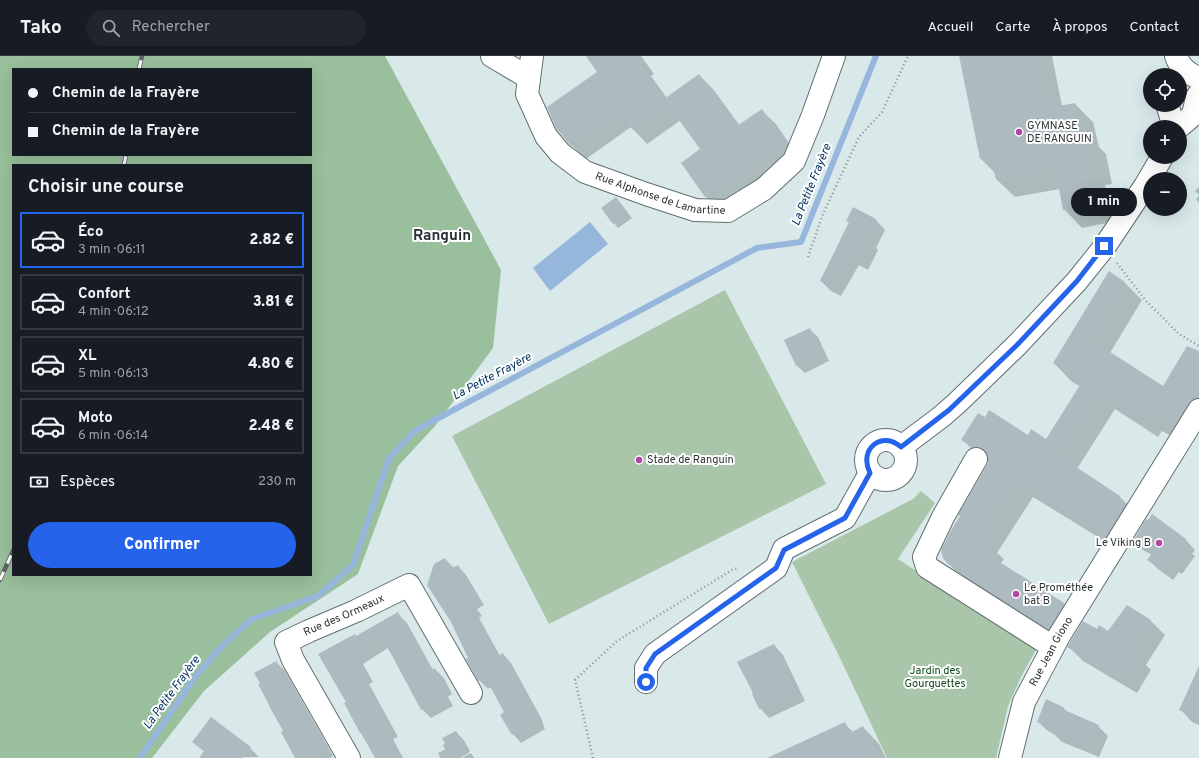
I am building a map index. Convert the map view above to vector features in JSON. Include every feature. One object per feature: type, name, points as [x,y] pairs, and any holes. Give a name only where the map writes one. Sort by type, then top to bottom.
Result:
[{"type":"street","points":[[492,56],[529,78]]},
{"type":"street","name":"Rue Alphonse de Lamartine","points":[[532,56],[526,94],[546,136],[560,153],[585,172],[646,194],[695,210],[728,211],[764,189],[794,160],[813,114],[834,56]]},
{"type":"street","points":[[1176,64],[1191,75],[1199,78]]},
{"type":"street","points":[[1187,120],[1193,115],[1199,94]]},
{"type":"street","points":[[646,682],[646,668],[655,654],[776,568],[784,550],[845,518],[870,473],[875,477],[887,480],[899,476],[903,471],[906,459],[901,447],[946,412],[1017,345],[1077,281],[1104,246],[1145,186],[1158,164]]},
{"type":"street","name":"Rue Jean Giono","points":[[1010,758],[1024,702],[1053,647],[1199,410]]},
{"type":"street","points":[[976,459],[942,517],[924,557],[927,567],[1053,647]]},
{"type":"street","name":"Rue des Ormeaux","points":[[349,758],[293,660],[286,642],[356,611],[409,585],[471,693]]},
{"type":"path","points":[[808,257],[823,214],[859,137],[882,112],[908,56]]},
{"type":"path","points":[[1104,246],[1146,301],[1179,334],[1199,346]]},
{"type":"green space","points":[[0,56],[385,56],[501,270],[493,348],[435,426],[398,466],[358,574],[270,632],[204,691],[152,758],[0,758]]},
{"type":"green space","name":"Stade de Ranguin","points":[[725,290],[826,484],[549,624],[452,436]]},
{"type":"green space","name":"Jardin des Gourguettes","points":[[921,491],[935,503],[898,559],[974,609],[1038,646],[1021,677],[1008,706],[996,758],[887,758],[841,660],[792,562],[913,499]]},
{"type":"water","points":[[590,222],[608,244],[550,291],[533,268]]},
{"type":"building","points":[[586,56],[634,56],[669,105],[633,130],[619,111],[571,146],[556,128],[547,107],[597,72]]},
{"type":"building","name":"GYMNASE DE RANGUIN","points":[[959,56],[1037,56],[1048,108],[1075,103],[1082,136],[1088,135],[1094,166],[1087,167],[1093,204],[1063,210],[1055,168],[996,179],[991,158],[980,159]]},
{"type":"building","points":[[699,74],[737,126],[762,109],[786,143],[750,169],[749,167],[705,197],[681,163],[700,149],[664,99]]},
{"type":"building","points":[[616,197],[628,213],[613,224],[601,208]]},
{"type":"building","points":[[853,207],[876,219],[867,239],[869,240],[859,262],[849,256],[831,287],[820,281],[849,222],[846,221]]},
{"type":"building","points":[[1109,271],[1125,282],[1090,339],[1163,386],[1187,346],[1199,351],[1199,398],[1193,399],[1189,403],[1175,424],[1161,415],[1157,422],[1145,414],[1141,420],[1098,392],[1058,455],[1120,496],[1118,503],[1124,507],[1106,537],[1015,480],[979,536],[987,541],[981,550],[1064,603],[1048,629],[947,563],[943,558],[941,550],[960,516],[958,515],[991,458],[988,457],[987,452],[982,448],[973,447],[961,440],[978,413],[985,417],[989,410],[1028,435],[1031,429],[1046,439],[1082,382],[1053,363]]},
{"type":"building","points":[[810,328],[822,353],[796,366],[784,340]]},
{"type":"building","name":"Le Viking B","points":[[1152,514],[1186,539],[1184,544],[1186,546],[1172,565],[1169,563],[1164,571],[1147,560],[1152,553],[1133,541],[1146,519],[1148,520]]},
{"type":"building","points":[[445,558],[451,569],[458,565],[476,596],[470,600],[474,607],[471,609],[498,656],[503,653],[533,708],[538,721],[512,735],[500,715],[504,712],[485,677],[478,681],[466,659],[468,658],[451,622],[427,585],[434,564]]},
{"type":"building","points":[[1127,605],[1151,620],[1132,651],[1138,655],[1122,680],[1067,647],[1083,621],[1097,629],[1099,625],[1108,631]]},
{"type":"building","points":[[398,612],[427,665],[428,664],[431,671],[435,668],[444,685],[440,687],[445,697],[421,710],[382,638],[355,654],[364,672],[361,674],[390,727],[385,730],[400,758],[375,758],[344,703],[346,702],[318,654],[355,634],[356,636]]},
{"type":"building","points":[[774,644],[796,691],[759,709],[752,694],[753,693],[737,662]]},
{"type":"building","points":[[276,661],[325,747],[308,758],[295,758],[281,732],[283,731],[258,684],[260,683],[254,673]]},
{"type":"building","points":[[1199,666],[1199,718],[1179,710]]},
{"type":"building","points":[[1046,699],[1063,707],[1062,709],[1099,725],[1089,748],[1051,733],[1053,729],[1037,722]]},
{"type":"building","points":[[211,717],[251,747],[242,758],[199,758],[204,751],[192,742]]},
{"type":"building","points":[[845,722],[850,733],[863,726],[878,758],[767,758]]},
{"type":"building","points":[[456,731],[469,753],[460,758],[449,758],[443,745],[445,743],[442,738]]},
{"type":"waterway","name":"La Petite Frayère","points":[[140,758],[195,677],[223,645],[252,619],[318,596],[353,565],[389,458],[416,430],[757,248],[801,242],[876,56]]},
{"type":"railway","points":[[139,68],[142,56]]},
{"type":"railway","points":[[124,164],[126,156]]},
{"type":"railway","points":[[0,580],[12,553]]},
{"type":"place","name":"GYMNASE DE RANGUIN","points":[[1019,132]]},
{"type":"place","name":"Stade de Ranguin","points":[[639,460]]},
{"type":"place","name":"Le Viking B","points":[[1159,543]]},
{"type":"place","name":"Le Prométhée bat B","points":[[1016,594]]},
{"type":"district","name":"Ranguin","points":[[442,236]]},
{"type":"route","points":[[646,682],[646,668],[655,654],[776,568],[784,550],[845,518],[870,473],[866,461],[870,448],[881,441],[888,440],[901,447],[957,403],[1017,345],[1077,281],[1104,246]]}]
